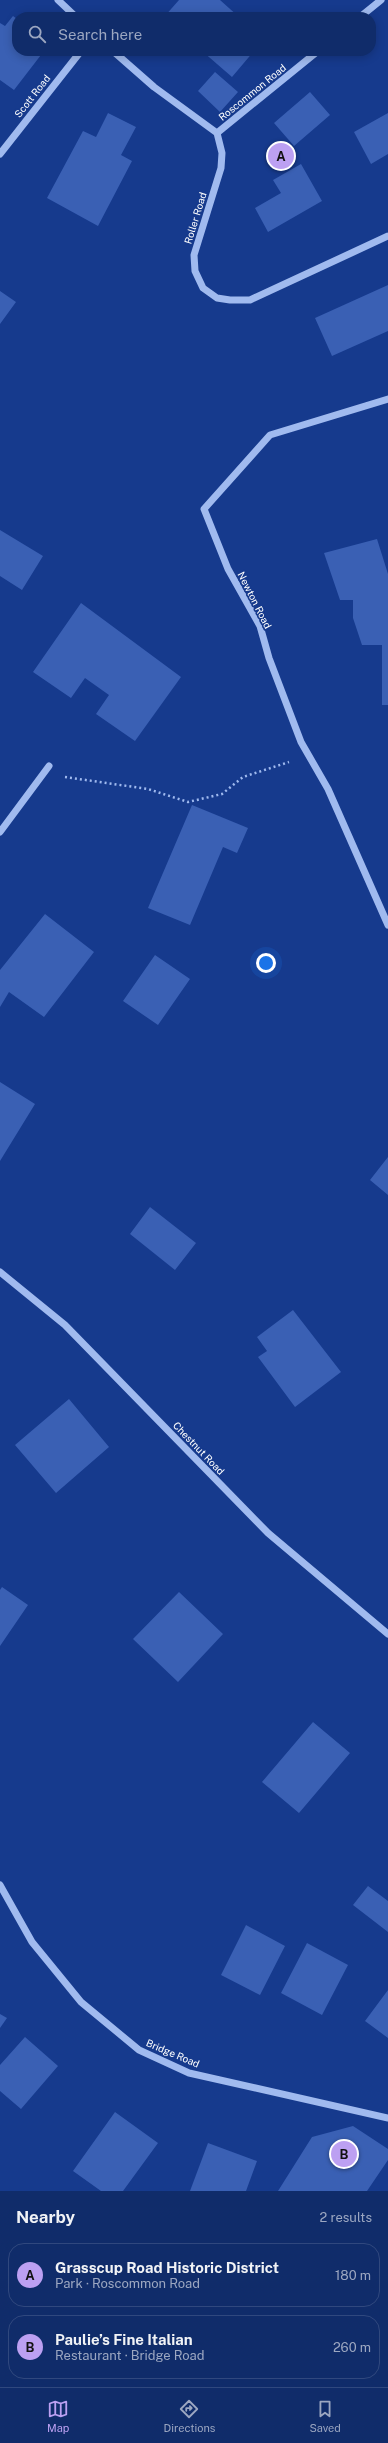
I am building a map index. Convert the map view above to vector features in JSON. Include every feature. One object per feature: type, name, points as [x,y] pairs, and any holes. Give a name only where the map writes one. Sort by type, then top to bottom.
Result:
[{"type":"street","points":[[58,0],[71,12]]},
{"type":"street","points":[[366,12],[381,0]]},
{"type":"street","name":"Scott Road","points":[[0,154],[77,56]]},
{"type":"street","points":[[119,56],[154,87],[217,132]]},
{"type":"street","name":"Roscommon Road","points":[[217,132],[312,56]]},
{"type":"street","name":"Roller Road","points":[[217,132],[222,153],[221,168],[194,255],[195,271],[203,288],[217,298],[230,300],[250,300],[388,236]]},
{"type":"street","name":"Newton Road","points":[[388,399],[270,435],[204,509],[228,569],[260,626],[298,735],[328,789],[388,925]]},
{"type":"street","points":[[0,832],[49,766]]},
{"type":"street","name":"Chestnut Road","points":[[0,1272],[65,1325],[268,1533],[388,1634]]},
{"type":"street","name":"Bridge Road","points":[[0,1885],[32,1942],[81,2002],[139,2050],[189,2073],[388,2118]]},
{"type":"path","points":[[43,773],[148,789],[188,802],[222,794],[243,777],[309,757]]},
{"type":"building","points":[[179,0],[220,0],[233,12],[168,12]]},
{"type":"building","points":[[12,17],[12,56],[40,56],[14,90],[0,80],[0,23],[5,26]]},
{"type":"building","points":[[208,56],[250,56],[232,77]]},
{"type":"building","points":[[215,72],[238,92],[220,112],[198,91]]},
{"type":"building","points":[[310,92],[330,115],[294,146],[274,123]]},
{"type":"building","points":[[108,113],[136,127],[121,155],[132,161],[98,226],[47,198],[83,131],[96,137]]},
{"type":"building","points":[[388,113],[388,154],[371,164],[354,132]]},
{"type":"building","points":[[301,164],[322,201],[268,232],[255,208],[281,193],[273,180]]},
{"type":"building","points":[[388,285],[388,331],[332,356],[315,318]]},
{"type":"building","points":[[0,291],[16,302],[0,324]]},
{"type":"building","points":[[0,530],[43,556],[22,590],[0,576]]},
{"type":"building","points":[[377,539],[388,574],[388,705],[382,705],[382,645],[362,645],[353,618],[353,600],[340,600],[324,553]]},
{"type":"building","points":[[81,603],[181,677],[135,741],[96,714],[109,695],[85,678],[71,698],[33,672]]},
{"type":"building","points":[[192,805],[248,828],[237,853],[223,847],[190,925],[148,908]]},
{"type":"building","points":[[45,914],[94,952],[44,1017],[9,992],[0,1007],[0,970]]},
{"type":"building","points":[[155,955],[190,979],[158,1025],[123,1001]]},
{"type":"building","points":[[0,1082],[35,1104],[0,1161]]},
{"type":"building","points":[[388,1157],[388,1195],[370,1180]]},
{"type":"building","points":[[150,1207],[196,1243],[175,1270],[130,1234]]},
{"type":"building","points":[[293,1310],[341,1372],[295,1407],[258,1357],[267,1351],[257,1337]]},
{"type":"building","points":[[69,1399],[109,1447],[56,1493],[15,1445]]},
{"type":"building","points":[[2,1587],[28,1605],[0,1646],[0,1590]]},
{"type":"building","points":[[179,1592],[223,1634],[178,1682],[133,1639]]},
{"type":"building","points":[[313,1722],[350,1753],[299,1813],[262,1782]]},
{"type":"building","points":[[368,1886],[388,1901],[388,1932],[353,1905]]},
{"type":"building","points":[[246,1925],[285,1946],[260,1995],[221,1975]]},
{"type":"building","points":[[307,1943],[348,1965],[322,2015],[281,1993]]},
{"type":"building","points":[[388,1990],[388,2038],[365,2021]]},
{"type":"building","points":[[0,2014],[7,2018],[0,2028]]},
{"type":"building","points":[[25,2037],[58,2066],[21,2109],[0,2091],[0,2065]]},
{"type":"building","points":[[115,2112],[158,2143],[123,2191],[101,2191],[73,2171]]},
{"type":"building","points":[[353,2126],[388,2149],[388,2160],[367,2191],[278,2191],[312,2137]]},
{"type":"building","points":[[208,2143],[257,2161],[246,2191],[190,2191]]},
{"type":"place","name":"Grasscup Road Historic District","points":[[281,156]]},
{"type":"place","name":"Paulie’s Fine Italian","points":[[344,2154]]}]
